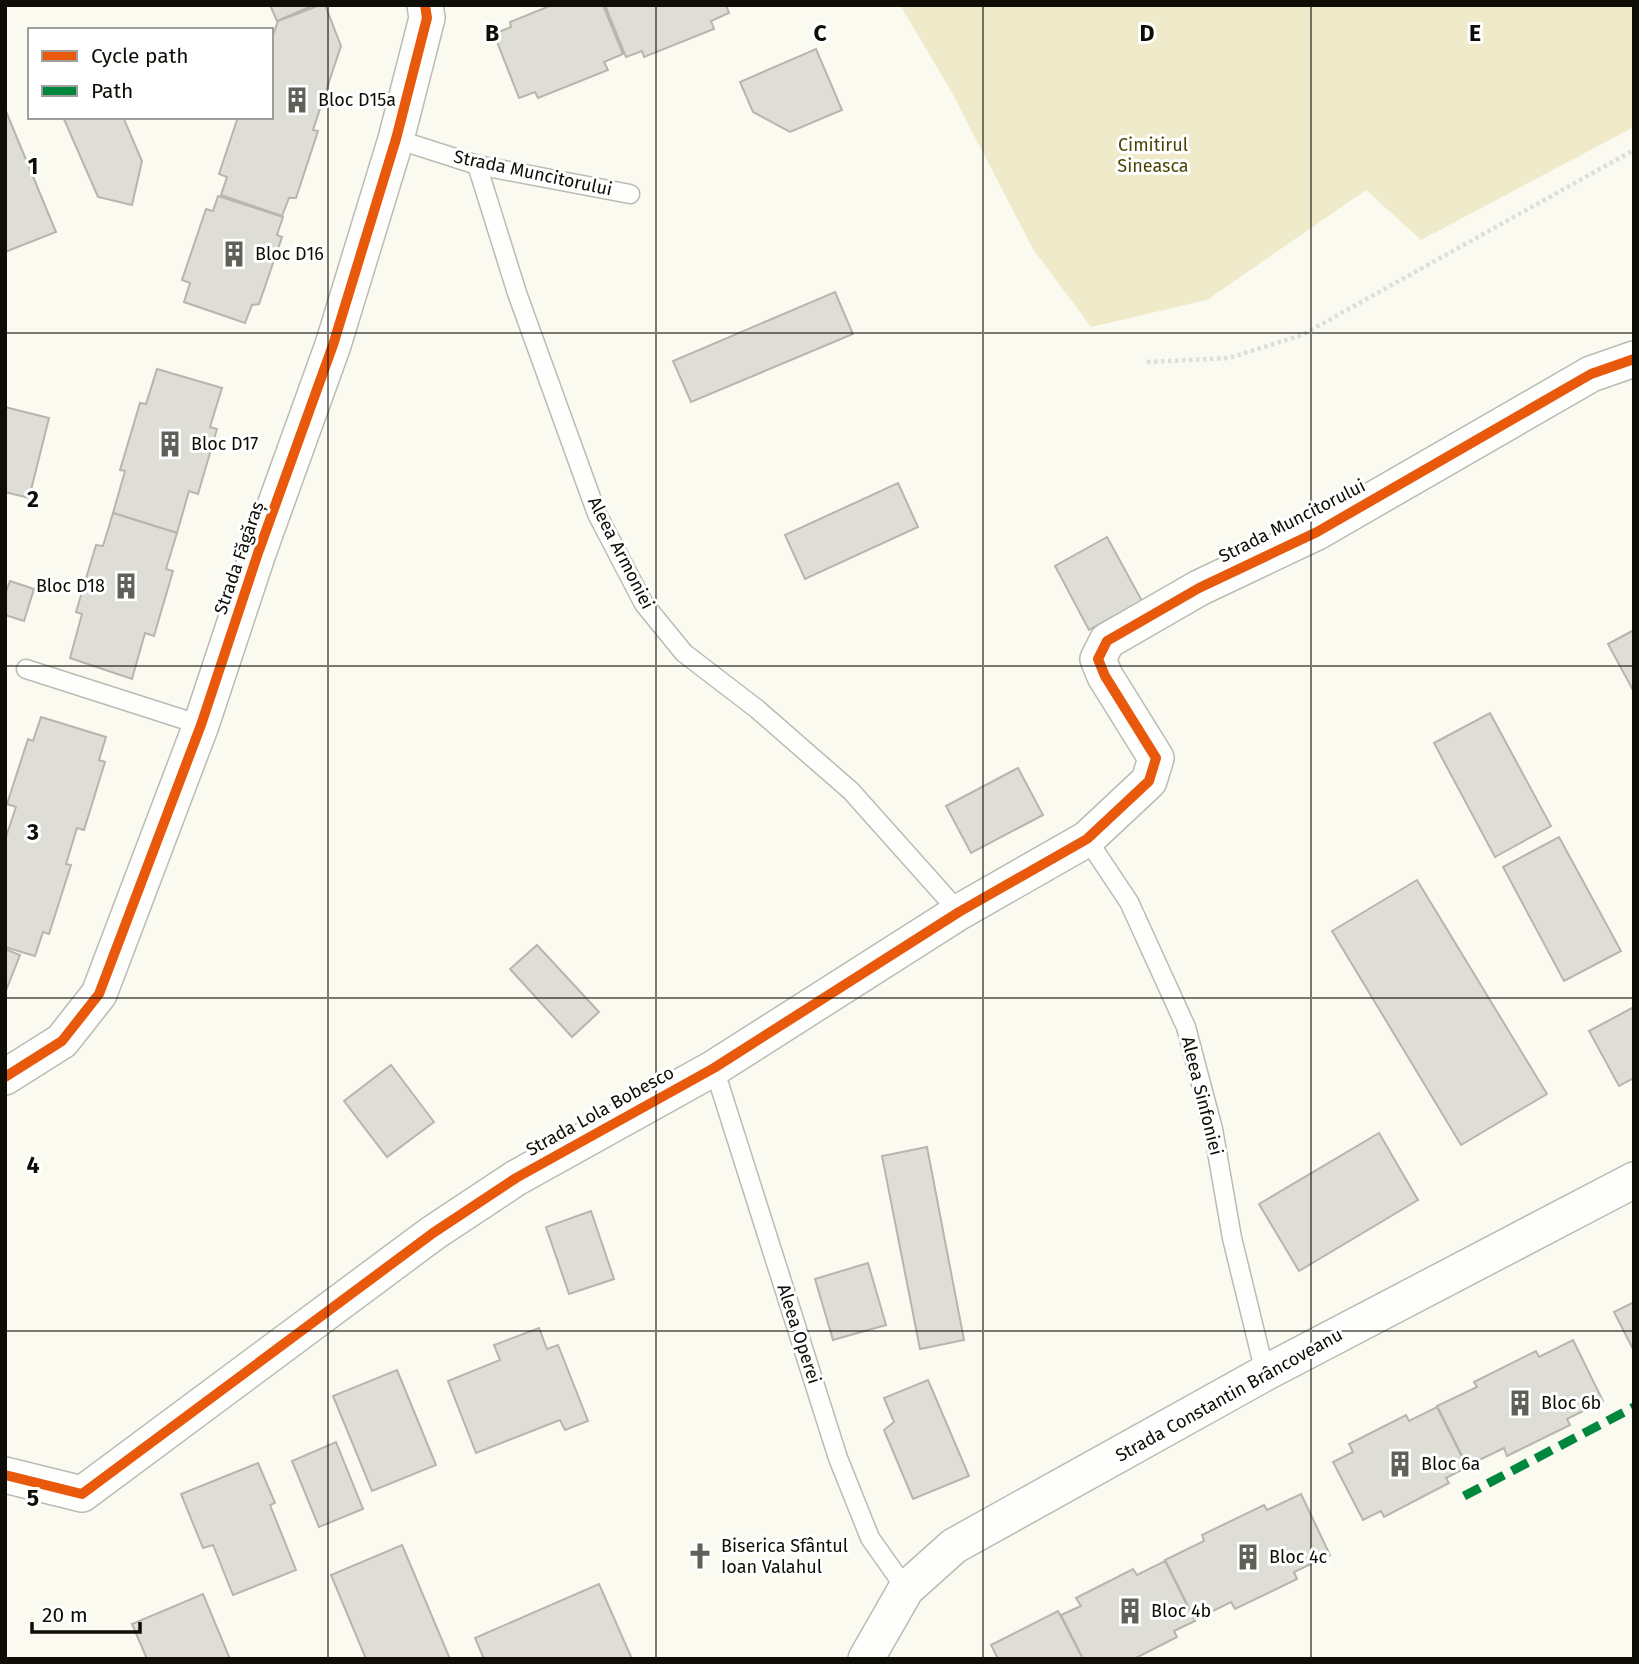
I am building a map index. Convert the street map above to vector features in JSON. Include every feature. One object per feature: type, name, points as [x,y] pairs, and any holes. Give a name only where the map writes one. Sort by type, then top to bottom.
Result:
[{"type":"street","name":"Strada Făgăraș","points":[[5,1077],[62,1041],[99,994],[201,726],[258,553],[333,345],[396,139],[426,18],[425,5]]},
{"type":"street","name":"Strada Muncitorului","points":[[1149,781],[1156,758],[1105,676],[1098,659],[1107,641],[1199,588],[1317,532],[1591,374],[1634,359]]},
{"type":"street","name":"Strada Lola Bobesco","points":[[5,1475],[82,1494],[433,1233],[516,1178],[714,1068],[959,912],[1087,839],[1149,781]]},
{"type":"street","name":"Strada Constantin Brâncoveanu","points":[[866,1659],[906,1589],[954,1546],[1265,1373],[1634,1180]]},
{"type":"lane","name":"Strada Muncitorului","points":[[396,139],[477,165],[630,194]]},
{"type":"lane","name":"Aleea Armoniei","points":[[477,165],[517,293],[597,514],[644,604],[684,653],[757,709],[851,791],[959,912]]},
{"type":"lane","points":[[26,669],[201,726]]},
{"type":"lane","name":"Aleea Sinfoniei","points":[[1087,839],[1129,902],[1185,1027],[1213,1129],[1232,1237],[1265,1373]]},
{"type":"lane","name":"Aleea Operei","points":[[714,1068],[838,1458],[870,1538],[906,1589]]},
{"type":"path","points":[[1147,362],[1229,358],[1302,335],[1634,150]]},
{"type":"green space","name":"Cimitirul Sineasca","points":[[900,5],[1634,5],[1634,127],[1421,240],[1366,190],[1207,300],[1091,327],[1033,249],[951,91]]},
{"type":"building","points":[[270,5],[314,5],[277,21]]},
{"type":"building","name":"Bloc D15a","points":[[325,5],[341,46],[313,130],[318,131],[296,198],[289,198],[282,216],[221,195],[227,177],[219,174],[237,119],[273,119],[273,35],[278,21]]},
{"type":"building","points":[[552,5],[603,5],[623,54],[604,62],[608,70],[538,98],[535,92],[519,98],[494,34],[511,27],[510,22]]},
{"type":"building","points":[[605,5],[726,5],[729,13],[711,21],[714,29],[644,57],[642,51],[626,57]]},
{"type":"building","points":[[816,49],[842,110],[790,132],[753,112],[740,82]]},
{"type":"building","points":[[5,109],[56,232],[5,252]]},
{"type":"building","points":[[64,119],[124,119],[142,161],[132,205],[98,197]]},
{"type":"building","name":"Bloc D16","points":[[218,196],[283,217],[277,235],[282,237],[259,304],[252,305],[245,323],[184,302],[190,283],[182,280],[206,209],[213,211]]},
{"type":"building","points":[[835,292],[853,334],[691,402],[673,361]]},
{"type":"building","name":"Bloc D17","points":[[157,369],[222,388],[210,427],[217,429],[198,494],[189,491],[177,533],[113,513],[125,471],[120,470],[140,403],[146,404]]},
{"type":"building","points":[[5,407],[49,418],[29,498],[5,492]]},
{"type":"building","points":[[898,483],[918,527],[805,579],[785,535]]},
{"type":"building","name":"Bloc D18","points":[[113,513],[177,533],[166,569],[173,571],[154,636],[145,633],[132,679],[70,658],[82,614],[76,612],[96,545],[103,546]]},
{"type":"building","points":[[1107,537],[1142,601],[1089,630],[1055,566]]},
{"type":"building","points":[[10,581],[34,589],[24,621],[5,615],[5,594]]},
{"type":"building","points":[[1634,630],[1634,692],[1608,644]]},
{"type":"building","points":[[1490,713],[1551,826],[1495,857],[1434,743]]},
{"type":"building","points":[[41,717],[106,737],[99,760],[105,762],[84,830],[77,828],[66,864],[71,865],[49,934],[43,932],[35,956],[5,947],[5,840],[16,807],[7,804],[28,739],[33,741]]},
{"type":"building","points":[[1018,768],[1043,815],[971,853],[946,806]]},
{"type":"building","points":[[1559,837],[1621,951],[1564,981],[1503,867]]},
{"type":"building","points":[[1417,880],[1547,1094],[1461,1145],[1332,931]]},
{"type":"building","points":[[537,945],[599,1012],[572,1037],[510,969]]},
{"type":"building","points":[[5,949],[20,955],[5,993]]},
{"type":"building","points":[[1634,1007],[1634,1078],[1619,1086],[1589,1031]]},
{"type":"building","points":[[391,1065],[434,1122],[387,1157],[344,1101]]},
{"type":"building","points":[[1379,1133],[1418,1200],[1299,1271],[1259,1204]]},
{"type":"building","points":[[927,1147],[964,1340],[920,1349],[882,1156]]},
{"type":"building","points":[[591,1211],[614,1279],[569,1294],[546,1227]]},
{"type":"building","points":[[868,1263],[886,1325],[833,1340],[815,1279]]},
{"type":"building","points":[[1634,1302],[1634,1351],[1614,1312]]},
{"type":"building","points":[[539,1328],[547,1349],[558,1345],[588,1421],[565,1430],[560,1420],[476,1453],[448,1381],[500,1360],[494,1345]]},
{"type":"building","name":"Bloc 6b","points":[[1573,1340],[1603,1401],[1567,1419],[1570,1425],[1507,1456],[1504,1448],[1467,1466],[1437,1406],[1477,1387],[1474,1382],[1536,1351],[1539,1357]]},
{"type":"building","points":[[397,1370],[436,1465],[372,1491],[333,1396]]},
{"type":"building","points":[[928,1380],[969,1476],[913,1499],[884,1430],[894,1422],[884,1398]]},
{"type":"building","name":"Bloc 6a","points":[[1437,1407],[1467,1467],[1446,1478],[1449,1483],[1384,1517],[1381,1511],[1363,1520],[1333,1462],[1353,1452],[1349,1444],[1406,1415],[1409,1421]]},
{"type":"building","points":[[336,1442],[363,1509],[319,1527],[292,1461]]},
{"type":"building","points":[[258,1463],[275,1503],[270,1505],[296,1570],[233,1595],[213,1545],[203,1548],[181,1494]]},
{"type":"building","name":"Bloc 4c","points":[[1301,1494],[1330,1555],[1294,1572],[1297,1579],[1235,1609],[1231,1602],[1195,1620],[1165,1560],[1204,1541],[1202,1535],[1264,1505],[1267,1510]]},
{"type":"building","points":[[402,1545],[450,1659],[366,1659],[331,1575]]},
{"type":"building","name":"Bloc 4b","points":[[1165,1561],[1195,1621],[1174,1631],[1177,1637],[1134,1659],[1083,1659],[1061,1615],[1081,1606],[1076,1598],[1133,1569],[1137,1575]]},
{"type":"building","points":[[599,1584],[632,1659],[484,1659],[475,1638]]},
{"type":"building","points":[[203,1594],[230,1659],[147,1659],[132,1624]]},
{"type":"building","points":[[1058,1611],[1083,1659],[998,1659],[991,1645]]},
{"type":"marked path","points":[[1464,1496],[1634,1407]]},
{"type":"cycle path","points":[[5,1077],[62,1041],[99,994],[201,725],[258,553],[333,345],[396,139],[427,18],[425,5]]},
{"type":"cycle path","points":[[5,1475],[82,1494],[433,1233],[516,1178],[714,1068],[959,912],[1087,839],[1149,781],[1156,758],[1105,676],[1098,659],[1107,641],[1199,588],[1317,532],[1591,374],[1634,359]]},
{"type":"place","name":"Bloc D15a","points":[[297,100]]},
{"type":"place","name":"Bloc D16","points":[[234,254]]},
{"type":"place","name":"Bloc D17","points":[[170,444]]},
{"type":"place","name":"Bloc D18","points":[[126,586]]},
{"type":"place","name":"Bloc 6b","points":[[1520,1403]]},
{"type":"place","name":"Bloc 6a","points":[[1400,1464]]},
{"type":"place","name":"Biserica Sfântul Ioan Valahul","points":[[700,1556]]},
{"type":"place","name":"Bloc 4c","points":[[1248,1557]]},
{"type":"place","name":"Bloc 4b","points":[[1130,1611]]}]
